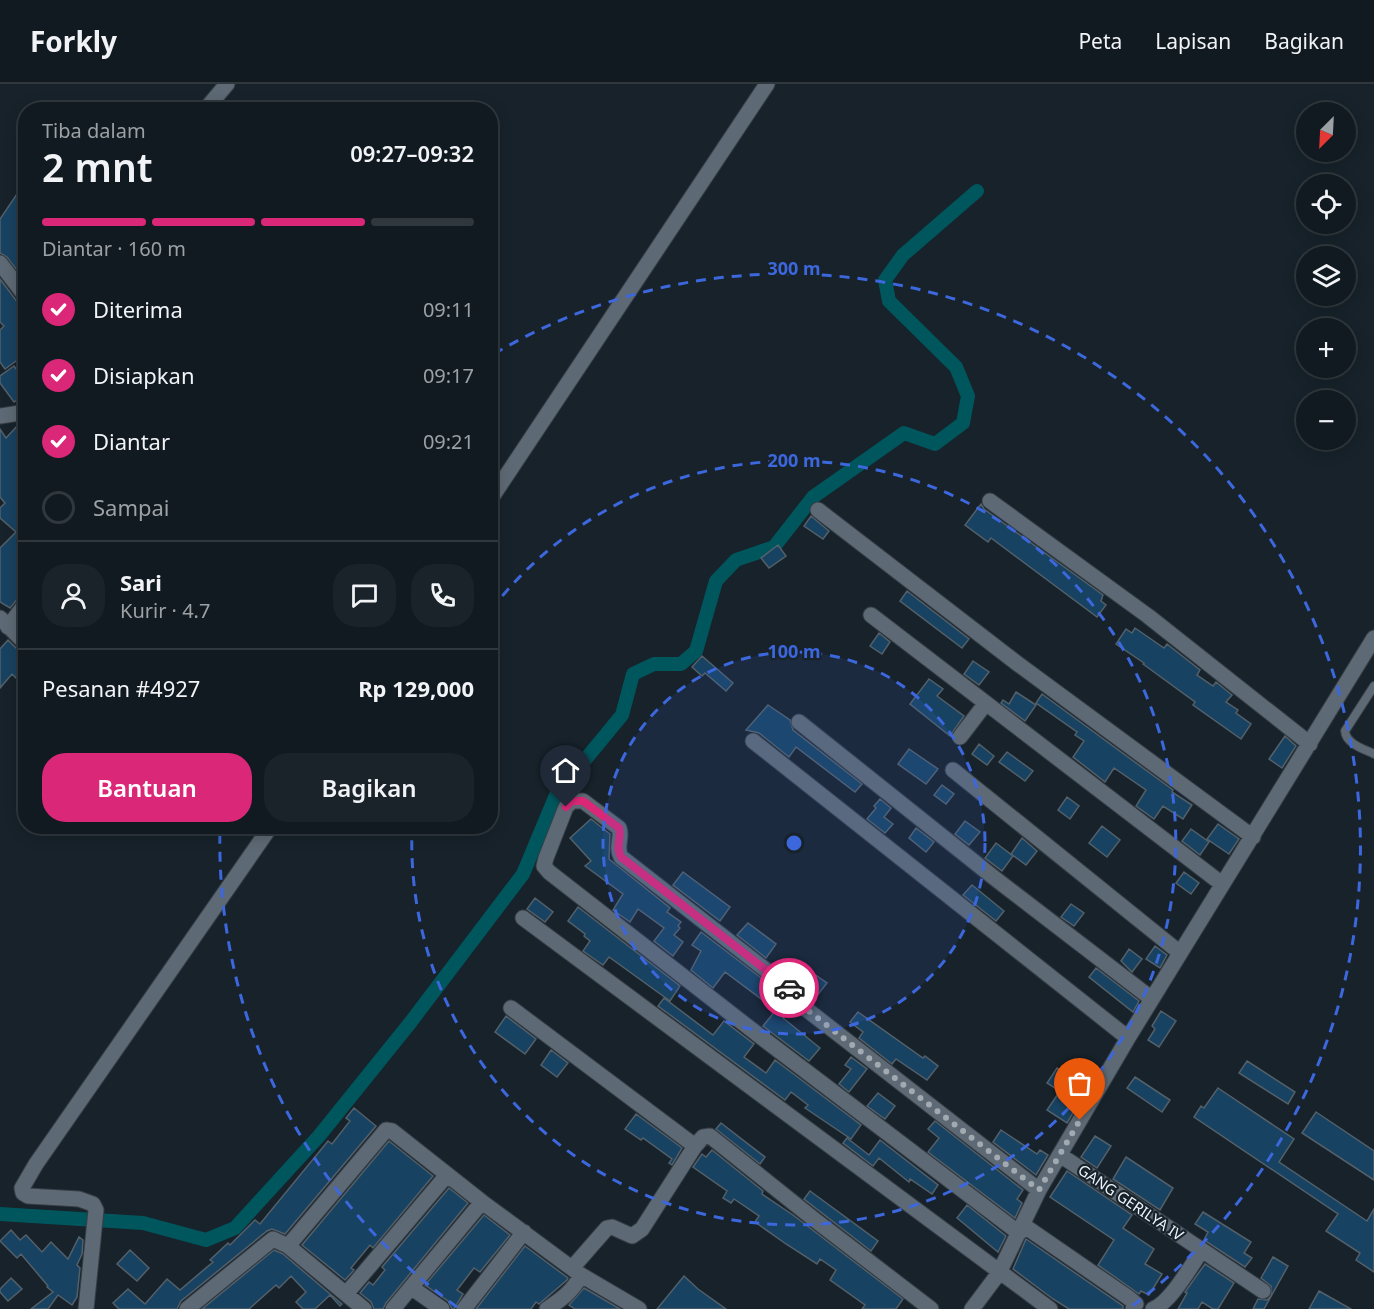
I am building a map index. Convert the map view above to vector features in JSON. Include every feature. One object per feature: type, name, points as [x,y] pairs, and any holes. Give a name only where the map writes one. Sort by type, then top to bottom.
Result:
[{"type":"street","points":[[212,102],[227,84]]},
{"type":"street","points":[[498,488],[767,84]]},
{"type":"street","points":[[0,263],[18,287]]},
{"type":"street","points":[[0,416],[18,413]]},
{"type":"street","points":[[990,501],[1148,616],[1310,744]]},
{"type":"street","points":[[818,510],[1018,664],[1253,837]]},
{"type":"street","points":[[18,610],[4,622],[18,636]]},
{"type":"street","points":[[871,615],[1222,884]]},
{"type":"street","points":[[972,1309],[999,1273],[1039,1190],[1179,952],[1253,837],[1374,638]]},
{"type":"street","points":[[960,737],[986,703]]},
{"type":"street","points":[[799,722],[978,866],[1152,999]]},
{"type":"street","points":[[753,741],[1128,1038]]},
{"type":"street","points":[[953,770],[1179,952]]},
{"type":"street","points":[[1039,1190],[806,1009],[795,990],[789,988],[621,857],[617,847],[619,828],[583,801],[572,801],[566,807],[546,858],[544,866],[549,872],[760,1037],[1021,1229],[1134,1307],[1152,1309],[1159,1307],[1202,1250]]},
{"type":"street","points":[[86,1309],[96,1210],[89,1201],[28,1197],[23,1193],[22,1188],[25,1180],[265,834]]},
{"type":"street","points":[[523,918],[1050,1309]]},
{"type":"street","points":[[510,1008],[695,1146]]},
{"type":"street","points":[[288,1246],[386,1130],[392,1131],[482,1202],[576,1271],[639,1309]]},
{"type":"street","points":[[548,1309],[564,1298],[575,1286],[576,1271],[607,1228],[612,1227],[632,1236],[642,1229],[695,1146],[703,1137],[710,1136],[931,1309]]},
{"type":"street","name":"GANG GERILYA IV","points":[[1060,1155],[1263,1291]]},
{"type":"street","points":[[346,1294],[447,1175]]},
{"type":"street","points":[[393,1309],[482,1202]]},
{"type":"street","points":[[464,1309],[524,1232]]},
{"type":"street","points":[[187,1309],[270,1240],[277,1240],[288,1246],[364,1309]]},
{"type":"street","points":[[412,1288],[442,1309]]},
{"type":"lane","points":[[1374,686],[1345,731],[1345,736],[1349,741],[1374,754]]},
{"type":"building","points":[[18,192],[18,271],[7,257],[0,253],[0,219]]},
{"type":"building","points":[[0,279],[18,303],[18,360],[5,369],[0,362],[0,330],[4,326],[0,322]]},
{"type":"building","points":[[14,366],[18,372],[18,399],[14,402],[0,383],[0,376]]},
{"type":"building","points":[[18,425],[18,598],[10,608],[0,602],[0,548],[16,532],[0,518],[0,508],[5,503],[0,497],[0,429],[6,438]]},
{"type":"building","points":[[981,504],[984,509],[1103,595],[1101,601],[1106,605],[1097,617],[991,538],[988,542],[965,525]]},
{"type":"building","points":[[811,516],[829,531],[823,539],[804,526]]},
{"type":"building","points":[[778,545],[786,556],[769,568],[761,558]]},
{"type":"building","points":[[907,591],[969,639],[962,648],[900,601]]},
{"type":"building","points":[[1135,628],[1164,648],[1167,644],[1200,670],[1197,675],[1213,686],[1216,682],[1232,695],[1226,702],[1238,710],[1236,713],[1251,724],[1241,739],[1193,705],[1195,702],[1116,644],[1126,629],[1132,633]]},
{"type":"building","points":[[879,633],[890,642],[882,654],[870,646]]},
{"type":"building","points":[[8,640],[18,650],[18,676],[16,678],[12,674],[0,688],[0,649]]},
{"type":"building","points":[[702,656],[733,683],[726,691],[705,673],[702,676],[692,667]]},
{"type":"building","points":[[973,661],[989,672],[979,685],[964,674]]},
{"type":"building","points":[[929,679],[943,689],[937,696],[964,716],[950,736],[910,704]]},
{"type":"building","points":[[1016,692],[1036,705],[1025,721],[1001,703],[1003,700],[1009,704]]},
{"type":"building","points":[[1042,694],[1192,805],[1183,819],[1163,806],[1154,819],[1136,806],[1146,790],[1114,768],[1105,782],[1073,757],[1084,741],[1075,735],[1077,732],[1036,703]]},
{"type":"building","points":[[768,705],[790,720],[793,730],[862,784],[855,792],[796,747],[789,757],[759,733],[746,730]]},
{"type":"building","points":[[1285,736],[1296,746],[1282,768],[1269,759]]},
{"type":"building","points":[[979,744],[994,756],[987,765],[972,754]]},
{"type":"building","points":[[909,749],[938,769],[926,784],[898,764]]},
{"type":"building","points":[[1007,752],[1033,771],[1025,781],[999,762]]},
{"type":"building","points":[[942,785],[954,794],[946,804],[934,795]]},
{"type":"building","points":[[1067,797],[1079,806],[1070,819],[1058,810]]},
{"type":"building","points":[[880,799],[891,808],[884,817],[893,824],[885,833],[867,819]]},
{"type":"building","points":[[591,819],[610,834],[609,859],[670,908],[667,912],[681,922],[678,926],[680,928],[674,935],[683,942],[673,956],[654,941],[664,928],[638,909],[630,922],[613,910],[623,894],[585,866],[591,861],[570,838]]},
{"type":"building","points":[[965,821],[980,832],[969,845],[955,834]]},
{"type":"building","points":[[1218,824],[1239,839],[1229,854],[1207,839]]},
{"type":"building","points":[[1102,826],[1120,840],[1107,857],[1089,843]]},
{"type":"building","points":[[916,828],[934,842],[926,852],[909,838]]},
{"type":"building","points":[[1191,829],[1209,842],[1200,855],[1182,841]]},
{"type":"building","points":[[1022,838],[1037,851],[1026,865],[1011,854]]},
{"type":"building","points":[[996,843],[1013,856],[1002,871],[985,858]]},
{"type":"building","points":[[683,872],[730,907],[720,921],[673,885]]},
{"type":"building","points":[[1184,872],[1199,883],[1191,894],[1176,883]]},
{"type":"building","points":[[972,885],[1004,911],[996,921],[963,895]]},
{"type":"building","points":[[535,898],[553,912],[545,922],[527,909]]},
{"type":"building","points":[[1071,904],[1084,913],[1074,926],[1061,917]]},
{"type":"building","points":[[578,907],[680,986],[670,1001],[609,957],[603,965],[583,951],[590,941],[584,936],[585,934],[568,921]]},
{"type":"building","points":[[748,923],[776,944],[766,958],[737,935]]},
{"type":"building","points":[[701,932],[790,1000],[793,1006],[783,1018],[820,1048],[809,1061],[763,1026],[776,1010],[725,972],[713,988],[691,970],[701,951],[692,945]]},
{"type":"building","points":[[1155,946],[1167,955],[1160,968],[1146,959]]},
{"type":"building","points":[[1129,949],[1142,959],[1132,972],[1121,961]]},
{"type":"building","points":[[798,963],[827,983],[816,997],[788,975]]},
{"type":"building","points":[[1096,968],[1139,1001],[1133,1012],[1089,977]]},
{"type":"building","points":[[664,998],[713,1035],[724,1021],[754,1044],[744,1057],[766,1073],[775,1060],[861,1125],[851,1139],[805,1108],[808,1105],[791,1092],[785,1100],[658,1006]]},
{"type":"building","points":[[1161,1011],[1176,1021],[1159,1047],[1148,1040],[1155,1029],[1152,1026]]},
{"type":"building","points":[[858,1012],[938,1066],[927,1080],[896,1059],[892,1064],[859,1038],[863,1032],[850,1022]]},
{"type":"building","points":[[506,1016],[536,1039],[525,1054],[495,1032]]},
{"type":"building","points":[[551,1050],[568,1063],[557,1077],[541,1065]]},
{"type":"building","points":[[851,1057],[867,1069],[849,1092],[839,1084],[851,1069],[845,1065]]},
{"type":"building","points":[[1247,1061],[1295,1092],[1288,1104],[1239,1073]]},
{"type":"building","points":[[1057,1068],[1085,1086],[1073,1104],[1077,1106],[1067,1123],[1047,1110],[1060,1091],[1047,1083]]},
{"type":"building","points":[[1135,1077],[1170,1100],[1162,1112],[1127,1088]]},
{"type":"building","points":[[1218,1088],[1294,1139],[1279,1162],[1367,1221],[1374,1209],[1374,1272],[1356,1260],[1360,1253],[1326,1231],[1338,1214],[1194,1117],[1201,1106],[1204,1108]]},
{"type":"building","points":[[878,1093],[895,1106],[885,1119],[867,1106]]},
{"type":"building","points":[[354,1108],[376,1126],[285,1234],[272,1229],[267,1231],[181,1301],[177,1309],[119,1309],[113,1303],[128,1289],[145,1304],[167,1279],[180,1290],[213,1262],[210,1260],[228,1243],[230,1245],[255,1220],[260,1224],[328,1141],[332,1144],[350,1121],[346,1118]]},
{"type":"building","points":[[1316,1112],[1374,1151],[1374,1180],[1302,1133]]},
{"type":"building","points":[[636,1114],[682,1148],[672,1165],[669,1163],[672,1159],[643,1138],[641,1140],[625,1129]]},
{"type":"building","points":[[935,1121],[1023,1190],[1017,1199],[1022,1203],[1015,1218],[928,1152],[939,1138],[928,1129]]},
{"type":"building","points":[[721,1123],[765,1157],[760,1164],[716,1129]]},
{"type":"building","points":[[1001,1130],[1037,1154],[1040,1150],[1048,1155],[1036,1175],[993,1142]]},
{"type":"building","points":[[1095,1136],[1111,1146],[1097,1168],[1081,1157]]},
{"type":"building","points":[[847,1138],[869,1155],[880,1140],[938,1185],[932,1194],[910,1179],[909,1182],[879,1158],[873,1166],[843,1143]]},
{"type":"building","points":[[389,1141],[433,1176],[373,1248],[370,1245],[351,1268],[354,1270],[345,1280],[302,1245]]},
{"type":"building","points":[[712,1150],[763,1191],[762,1194],[903,1299],[896,1309],[862,1309],[865,1305],[830,1280],[836,1270],[820,1259],[817,1264],[755,1222],[759,1216],[734,1199],[731,1203],[723,1198],[727,1191],[693,1167],[702,1154],[706,1157]]},
{"type":"building","points":[[1126,1157],[1173,1188],[1160,1210],[1113,1179]]},
{"type":"building","points":[[1067,1171],[1132,1215],[1123,1228],[1154,1249],[1145,1264],[1162,1274],[1149,1295],[1141,1291],[1139,1294],[1098,1265],[1114,1240],[1050,1197]]},
{"type":"building","points":[[449,1188],[468,1203],[383,1309],[374,1309],[371,1302],[360,1293],[369,1282],[373,1285],[385,1270],[382,1267]]},
{"type":"building","points":[[810,1191],[878,1241],[871,1251],[804,1199]]},
{"type":"building","points":[[967,1205],[1006,1236],[998,1252],[957,1218]]},
{"type":"building","points":[[1203,1212],[1251,1242],[1244,1253],[1252,1258],[1245,1267],[1204,1240],[1208,1232],[1195,1224]]},
{"type":"building","points":[[484,1215],[510,1235],[480,1272],[474,1268],[457,1290],[463,1294],[452,1309],[448,1301],[425,1285]]},
{"type":"building","points":[[11,1230],[20,1240],[26,1235],[42,1252],[51,1242],[68,1259],[79,1237],[83,1240],[82,1254],[77,1265],[80,1268],[77,1297],[72,1305],[58,1295],[48,1309],[31,1309],[53,1292],[21,1254],[17,1258],[0,1241]]},
{"type":"building","points":[[1026,1239],[1123,1306],[1123,1309],[1069,1309],[1053,1299],[1013,1269]]},
{"type":"building","points":[[525,1246],[568,1278],[567,1280],[539,1304],[536,1302],[531,1309],[476,1309]]},
{"type":"building","points":[[130,1250],[149,1268],[137,1281],[117,1264]]},
{"type":"building","points":[[274,1250],[283,1254],[342,1304],[340,1306],[330,1295],[315,1309],[303,1309],[296,1302],[306,1292],[291,1276],[279,1288],[276,1285],[249,1309],[202,1309]]},
{"type":"building","points":[[1273,1257],[1288,1266],[1264,1309],[1253,1309],[1258,1299],[1267,1300],[1271,1296],[1271,1286],[1261,1278]]},
{"type":"building","points":[[1205,1264],[1234,1283],[1218,1309],[1213,1309],[1202,1302],[1198,1309],[1178,1309],[1187,1293],[1185,1292]]},
{"type":"building","points":[[684,1276],[698,1289],[726,1309],[657,1309]]},
{"type":"building","points":[[11,1278],[22,1289],[8,1301],[0,1289]]},
{"type":"building","points":[[584,1288],[620,1309],[575,1309],[569,1305]]},
{"type":"building","points":[[1319,1291],[1351,1309],[1309,1309]]},
{"type":"waterway","points":[[0,1214],[143,1223],[206,1240],[235,1228],[319,1136],[410,1023],[523,874],[556,795],[622,715],[633,674],[654,664],[681,664],[696,651],[716,581],[736,560],[774,547],[813,497],[904,433],[935,444],[963,423],[968,396],[956,367],[889,301],[885,280],[903,255],[977,191]]},
{"type":"way so far","points":[[789,988],[795,990],[800,996],[801,1003],[806,1009],[1039,1190],[1080,1120]]},
{"type":"route","points":[[566,807],[572,801],[583,801],[619,828],[617,847],[621,857],[789,988]]}]
